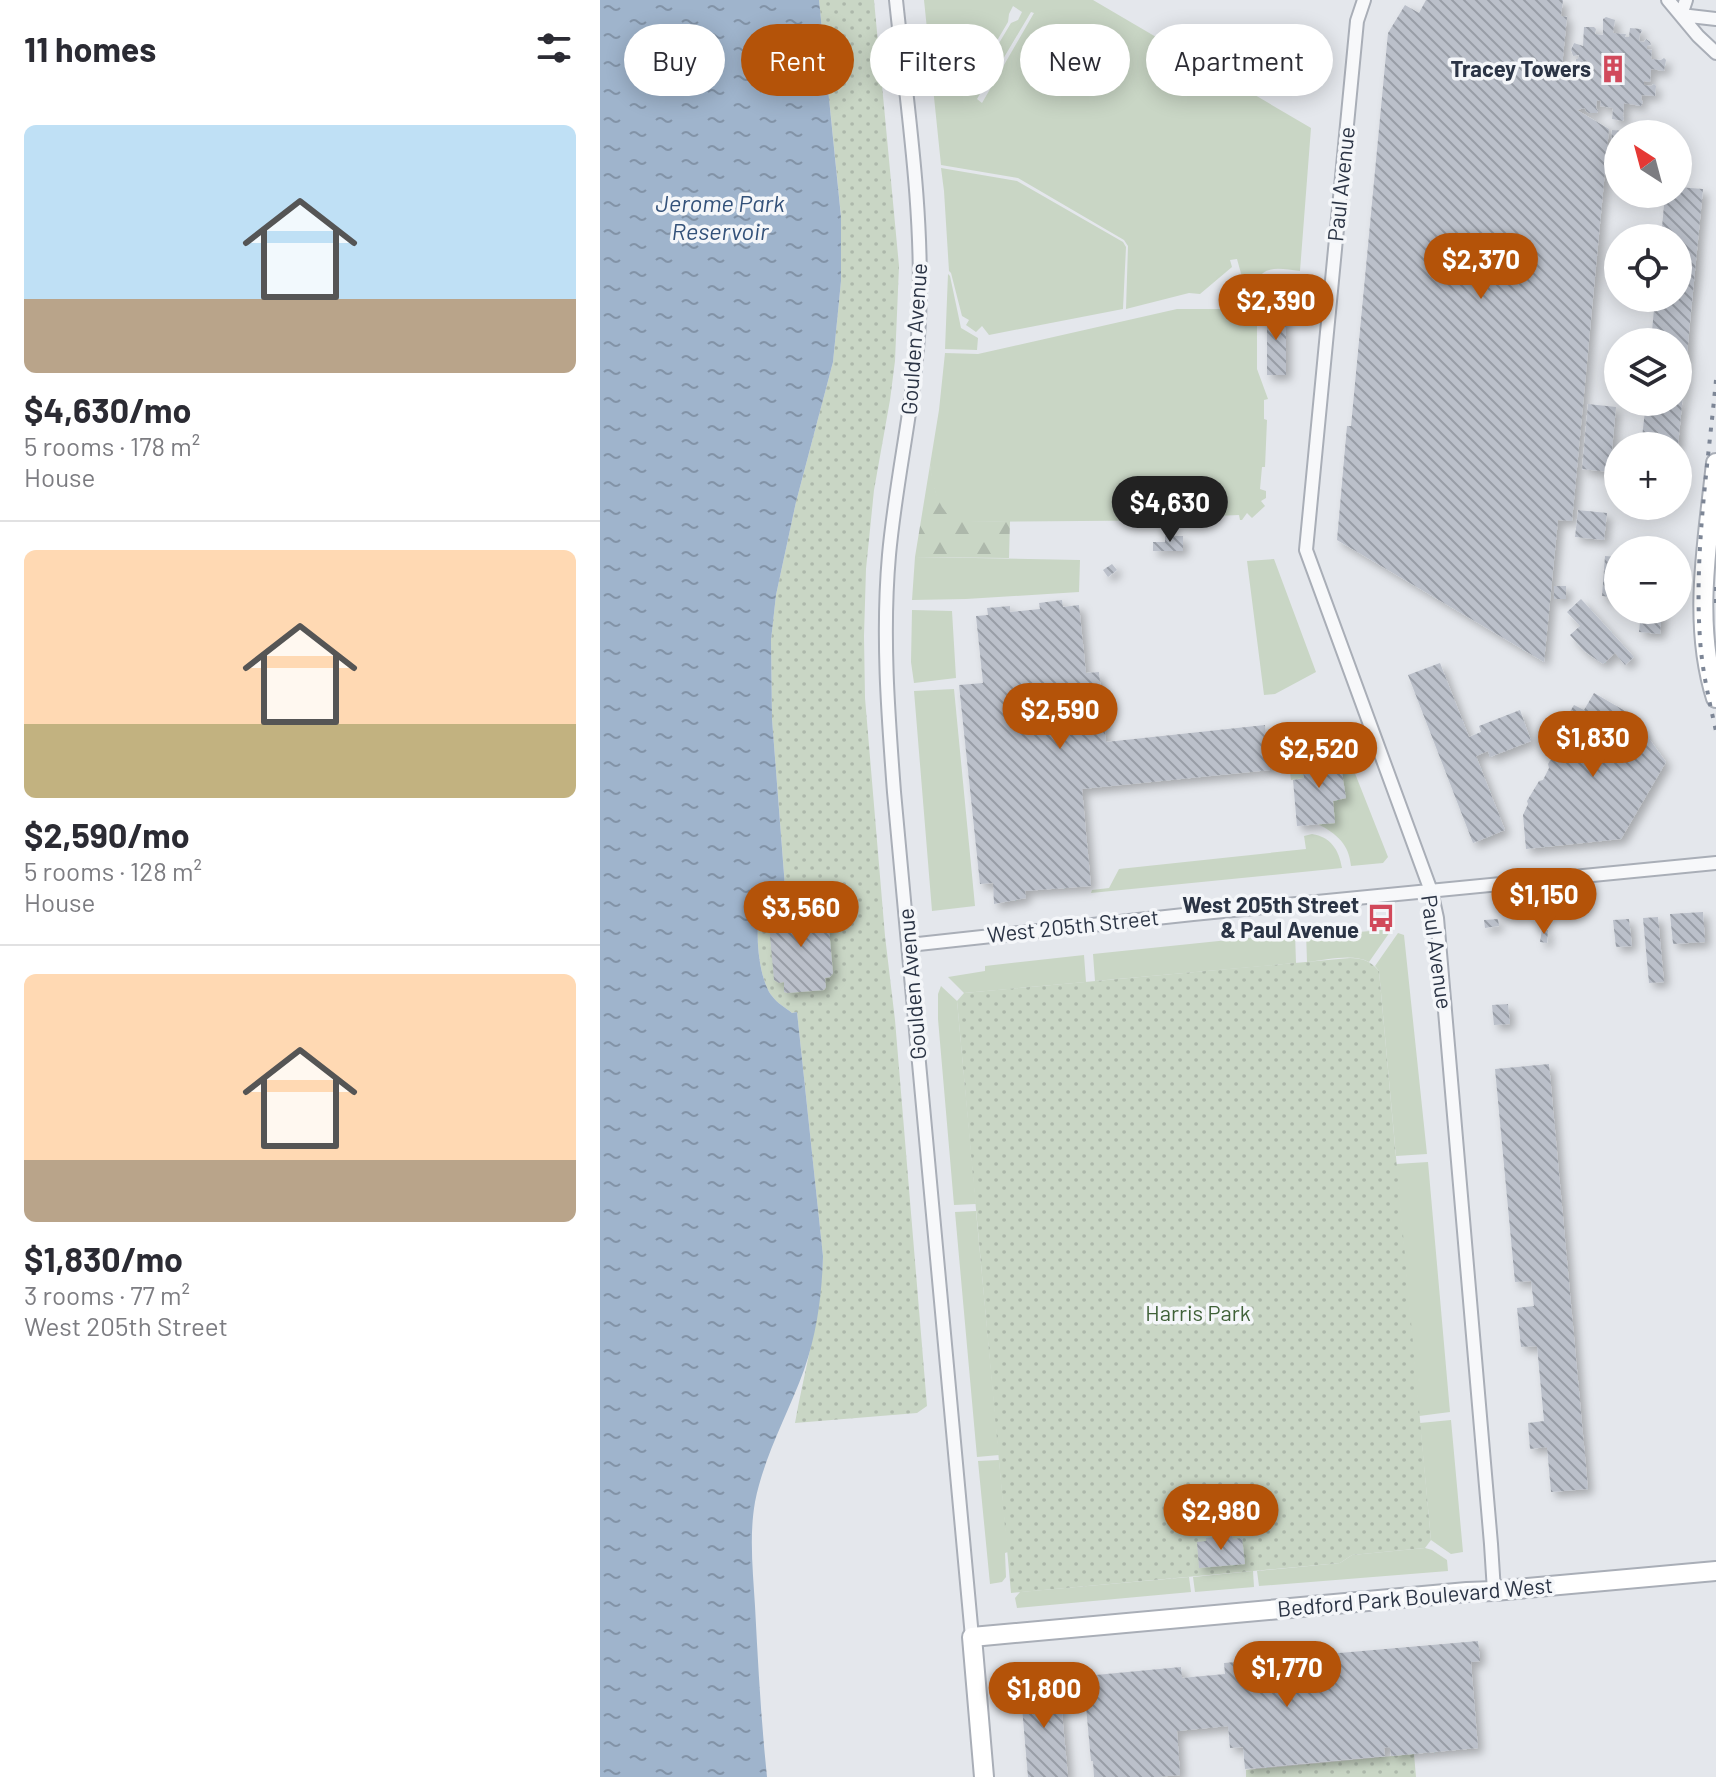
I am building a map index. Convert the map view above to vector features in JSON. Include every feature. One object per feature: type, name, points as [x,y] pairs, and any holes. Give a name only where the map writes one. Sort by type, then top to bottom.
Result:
[{"type":"street","name":"Goulden Avenue","points":[[896,0],[920,245],[917,354],[892,523],[886,618],[888,716],[984,1777]]},
{"type":"street","name":"Paul Avenue","points":[[1364,0],[1357,21],[1306,550],[1431,891],[1437,918],[1494,1591]]},
{"type":"street","points":[[1668,0],[1716,53]]},
{"type":"street","points":[[1681,15],[1686,0]]},
{"type":"street","points":[[1681,15],[1716,19]]},
{"type":"street","points":[[1716,463],[1703,596],[1716,698]]},
{"type":"street","name":"West 205th Street","points":[[909,945],[1716,863]]},
{"type":"street","name":"Bedford Park Boulevard West","points":[[972,1637],[1716,1571]]},
{"type":"green space","points":[[819,0],[874,0],[876,24],[870,24],[870,96],[883,96],[899,266],[895,361],[874,490],[866,569],[865,698],[927,1406],[917,1413],[795,1423],[816,1319],[823,1256],[797,1012],[792,1013],[767,989],[761,967],[758,928],[764,905],[785,886],[772,719],[771,640],[776,595],[796,502],[833,362],[841,281],[841,216],[829,96],[854,96],[854,24],[821,24]]},
{"type":"green space","points":[[924,0],[1093,0],[1146,31],[1146,96],[1256,96],[1311,128],[1300,271],[1273,269],[1262,274],[1254,286],[1245,288],[1237,259],[1230,260],[1232,267],[1200,294],[1189,293],[1126,309],[1128,246],[1124,240],[1018,178],[941,165],[934,96],[979,96],[977,99],[982,103],[986,96],[1004,96],[1004,65],[1020,37],[1020,96],[1130,96],[1130,24],[1028,24],[1034,13],[1031,12],[1024,24],[1020,24],[1020,30],[1004,57],[1004,35],[1022,12],[1013,6],[1004,29],[1004,24],[926,24]]},
{"type":"green space","points":[[941,168],[1017,181],[1123,242],[1126,247],[1123,309],[989,335],[982,326],[976,332],[966,325],[969,320],[962,316],[949,271]]},
{"type":"green space","points":[[948,274],[961,328],[978,338],[977,350],[945,349]]},
{"type":"green space","points":[[1177,309],[1257,309],[1257,369],[1268,399],[1264,400],[1264,419],[1267,420],[1265,467],[1262,467],[1260,489],[1266,491],[1266,498],[1261,501],[1265,506],[1252,518],[1247,513],[1242,520],[1239,515],[1215,516],[1214,520],[963,522],[948,516],[938,501],[930,465],[945,353],[978,354]]},
{"type":"green space","points":[[930,465],[939,500],[953,517],[975,522],[1010,521],[1009,558],[915,557]]},
{"type":"green space","points":[[915,557],[1080,560],[1079,592],[912,600]]},
{"type":"green space","points":[[1274,559],[1316,672],[1275,694],[1264,695],[1247,561]]},
{"type":"green space","points":[[912,610],[952,611],[956,678],[914,683],[911,662]]},
{"type":"green space","points":[[954,689],[975,906],[932,911],[914,691]]},
{"type":"green space","points":[[1343,743],[1388,857],[1383,863],[1351,866],[1341,840],[1318,824],[1334,823],[1333,801],[1345,798],[1339,754],[1302,757],[1304,778],[1291,780],[1291,749]]},
{"type":"green space","points":[[1312,834],[1333,845],[1342,868],[1091,893],[1092,890],[1109,888],[1119,869],[1306,849],[1304,836]]},
{"type":"green space","points":[[1347,927],[1348,933],[1392,929],[1369,962],[1347,958],[1307,962],[1306,932]]},
{"type":"green space","points":[[1295,933],[1296,963],[1095,981],[1093,954]]},
{"type":"green space","points":[[1398,933],[1404,935],[1427,1154],[1396,1156],[1379,971],[1375,966]]},
{"type":"green space","points":[[1084,955],[1086,982],[964,993],[948,977],[985,971],[985,966]]},
{"type":"green space","name":"Harris Park","points":[[1350,958],[1366,961],[1379,971],[1431,1540],[1425,1548],[1352,1555],[1340,1563],[1011,1593],[957,1001],[964,993]]},
{"type":"green space","points":[[941,986],[957,1001],[976,1204],[954,1205],[938,1019]]},
{"type":"green space","points":[[1428,1162],[1450,1412],[1419,1416],[1396,1164]]},
{"type":"green space","points":[[976,1211],[999,1455],[977,1457],[955,1212]]},
{"type":"green space","points":[[1451,1420],[1463,1552],[1451,1554],[1431,1540],[1420,1423]]},
{"type":"green space","points":[[999,1460],[1008,1552],[1005,1553],[1006,1577],[1002,1582],[990,1584],[978,1461]]},
{"type":"green space","points":[[1425,1548],[1447,1560],[1448,1571],[1259,1586],[1257,1571],[1340,1563],[1352,1555]]},
{"type":"green space","points":[[1253,1571],[1254,1587],[1195,1592],[1193,1577]]},
{"type":"green space","points":[[1189,1577],[1191,1592],[1017,1608],[1015,1598],[1020,1592]]},
{"type":"green space","points":[[1414,1754],[1416,1777],[1246,1777],[1246,1770]]},
{"type":"water","name":"Jerome Park Reservoir","points":[[600,0],[819,0],[821,24],[741,24],[741,96],[829,96],[841,217],[841,281],[833,362],[796,502],[776,595],[771,640],[772,719],[785,887],[762,909],[758,928],[759,954],[767,989],[792,1013],[797,1012],[823,1256],[818,1313],[809,1356],[764,1468],[753,1515],[753,1567],[767,1777],[600,1777]]},
{"type":"building","points":[[1426,0],[1563,0],[1561,16],[1567,17],[1561,76],[1564,69],[1575,72],[1579,55],[1573,56],[1571,50],[1574,43],[1583,46],[1584,27],[1594,27],[1595,34],[1603,35],[1603,19],[1606,17],[1615,20],[1613,33],[1629,37],[1630,28],[1641,29],[1639,41],[1646,39],[1650,42],[1647,49],[1652,50],[1651,59],[1666,60],[1664,71],[1651,69],[1650,82],[1644,81],[1644,85],[1656,86],[1655,96],[1642,95],[1641,106],[1624,103],[1623,120],[1612,119],[1613,108],[1600,106],[1601,101],[1597,100],[1597,113],[1589,113],[1585,108],[1577,110],[1604,126],[1604,182],[1572,521],[1558,520],[1544,662],[1337,540],[1347,426],[1351,426],[1388,33],[1405,5],[1419,13]]},
{"type":"building","points":[[1692,188],[1703,189],[1692,302],[1692,224],[1662,224],[1664,208],[1692,208]]},
{"type":"building","points":[[1267,309],[1286,309],[1286,375],[1267,375]]},
{"type":"building","points":[[1654,312],[1691,312],[1689,328],[1652,328]]},
{"type":"building","points":[[1588,404],[1604,406],[1604,416],[1615,416],[1614,432],[1604,432],[1604,471],[1582,469]]},
{"type":"building","points":[[1644,416],[1681,416],[1679,432],[1643,432]]},
{"type":"building","points":[[1578,510],[1604,513],[1604,540],[1575,537]]},
{"type":"building","points":[[1165,536],[1183,536],[1183,551],[1153,551],[1153,542],[1165,542]]},
{"type":"building","points":[[1112,564],[1117,570],[1108,577],[1103,570]]},
{"type":"building","points":[[1554,586],[1566,586],[1566,599],[1554,599]]},
{"type":"building","points":[[1581,599],[1634,657],[1625,665],[1615,653],[1603,664],[1584,651],[1570,635],[1580,626],[1567,612]]},
{"type":"building","points":[[1062,600],[1063,607],[1079,605],[1086,673],[1099,672],[1106,742],[1265,725],[1270,770],[1082,789],[1091,886],[1025,891],[1026,898],[994,904],[993,883],[980,884],[959,685],[983,683],[976,616],[988,615],[987,608],[1010,606],[1010,612],[1040,609],[1039,603]]},
{"type":"building","points":[[1640,624],[1661,624],[1660,634],[1639,632]]},
{"type":"building","points":[[1440,663],[1469,737],[1481,732],[1479,726],[1520,710],[1531,741],[1490,757],[1488,751],[1476,756],[1505,830],[1473,843],[1408,675]]},
{"type":"building","points":[[1594,693],[1632,715],[1666,762],[1621,839],[1526,849],[1523,815],[1527,801],[1539,781],[1543,780],[1560,744],[1569,735],[1559,730],[1574,705],[1584,710]]},
{"type":"building","points":[[1339,754],[1346,798],[1333,801],[1335,823],[1297,826],[1293,780],[1304,778],[1301,757]]},
{"type":"building","points":[[827,892],[834,908],[824,913],[817,897]]},
{"type":"building","points":[[815,904],[818,915],[828,918],[833,973],[825,978],[824,990],[784,992],[784,982],[774,980],[769,924],[777,920],[778,907]]},
{"type":"building","points":[[1703,912],[1705,942],[1673,944],[1670,914]]},
{"type":"building","points":[[1658,917],[1664,982],[1649,983],[1643,918]]},
{"type":"building","points":[[1498,919],[1499,926],[1485,928],[1484,920]]},
{"type":"building","points":[[1629,919],[1632,946],[1616,947],[1613,920]]},
{"type":"building","points":[[1542,929],[1548,930],[1547,943],[1540,942]]},
{"type":"building","points":[[1508,1004],[1510,1024],[1494,1025],[1492,1005]]},
{"type":"building","points":[[1549,1064],[1588,1489],[1551,1492],[1547,1447],[1530,1449],[1528,1423],[1544,1421],[1537,1346],[1521,1347],[1517,1308],[1534,1306],[1531,1281],[1515,1282],[1495,1069]]},
{"type":"building","points":[[1232,1536],[1233,1539],[1242,1538],[1245,1564],[1199,1568],[1197,1542],[1206,1541],[1206,1538]]},
{"type":"building","points":[[1478,1641],[1480,1661],[1471,1662],[1478,1748],[1391,1756],[1390,1747],[1384,1748],[1385,1756],[1245,1769],[1243,1747],[1230,1748],[1228,1726],[1177,1731],[1180,1775],[1094,1777],[1085,1696],[1076,1697],[1074,1677],[1181,1667],[1182,1678],[1225,1674],[1224,1663]]},
{"type":"building","points":[[1059,1681],[1068,1777],[1028,1777],[1020,1684]]},
{"type":"railway","points":[[1716,380],[1699,574],[1702,662],[1716,731]]},
{"type":"railway","points":[[1716,587],[1716,603]]},
{"type":"place","name":"Tracey Towers","points":[[1613,69]]},
{"type":"place","name":"West 205th Street & Paul Avenue","points":[[1381,918]]}]
